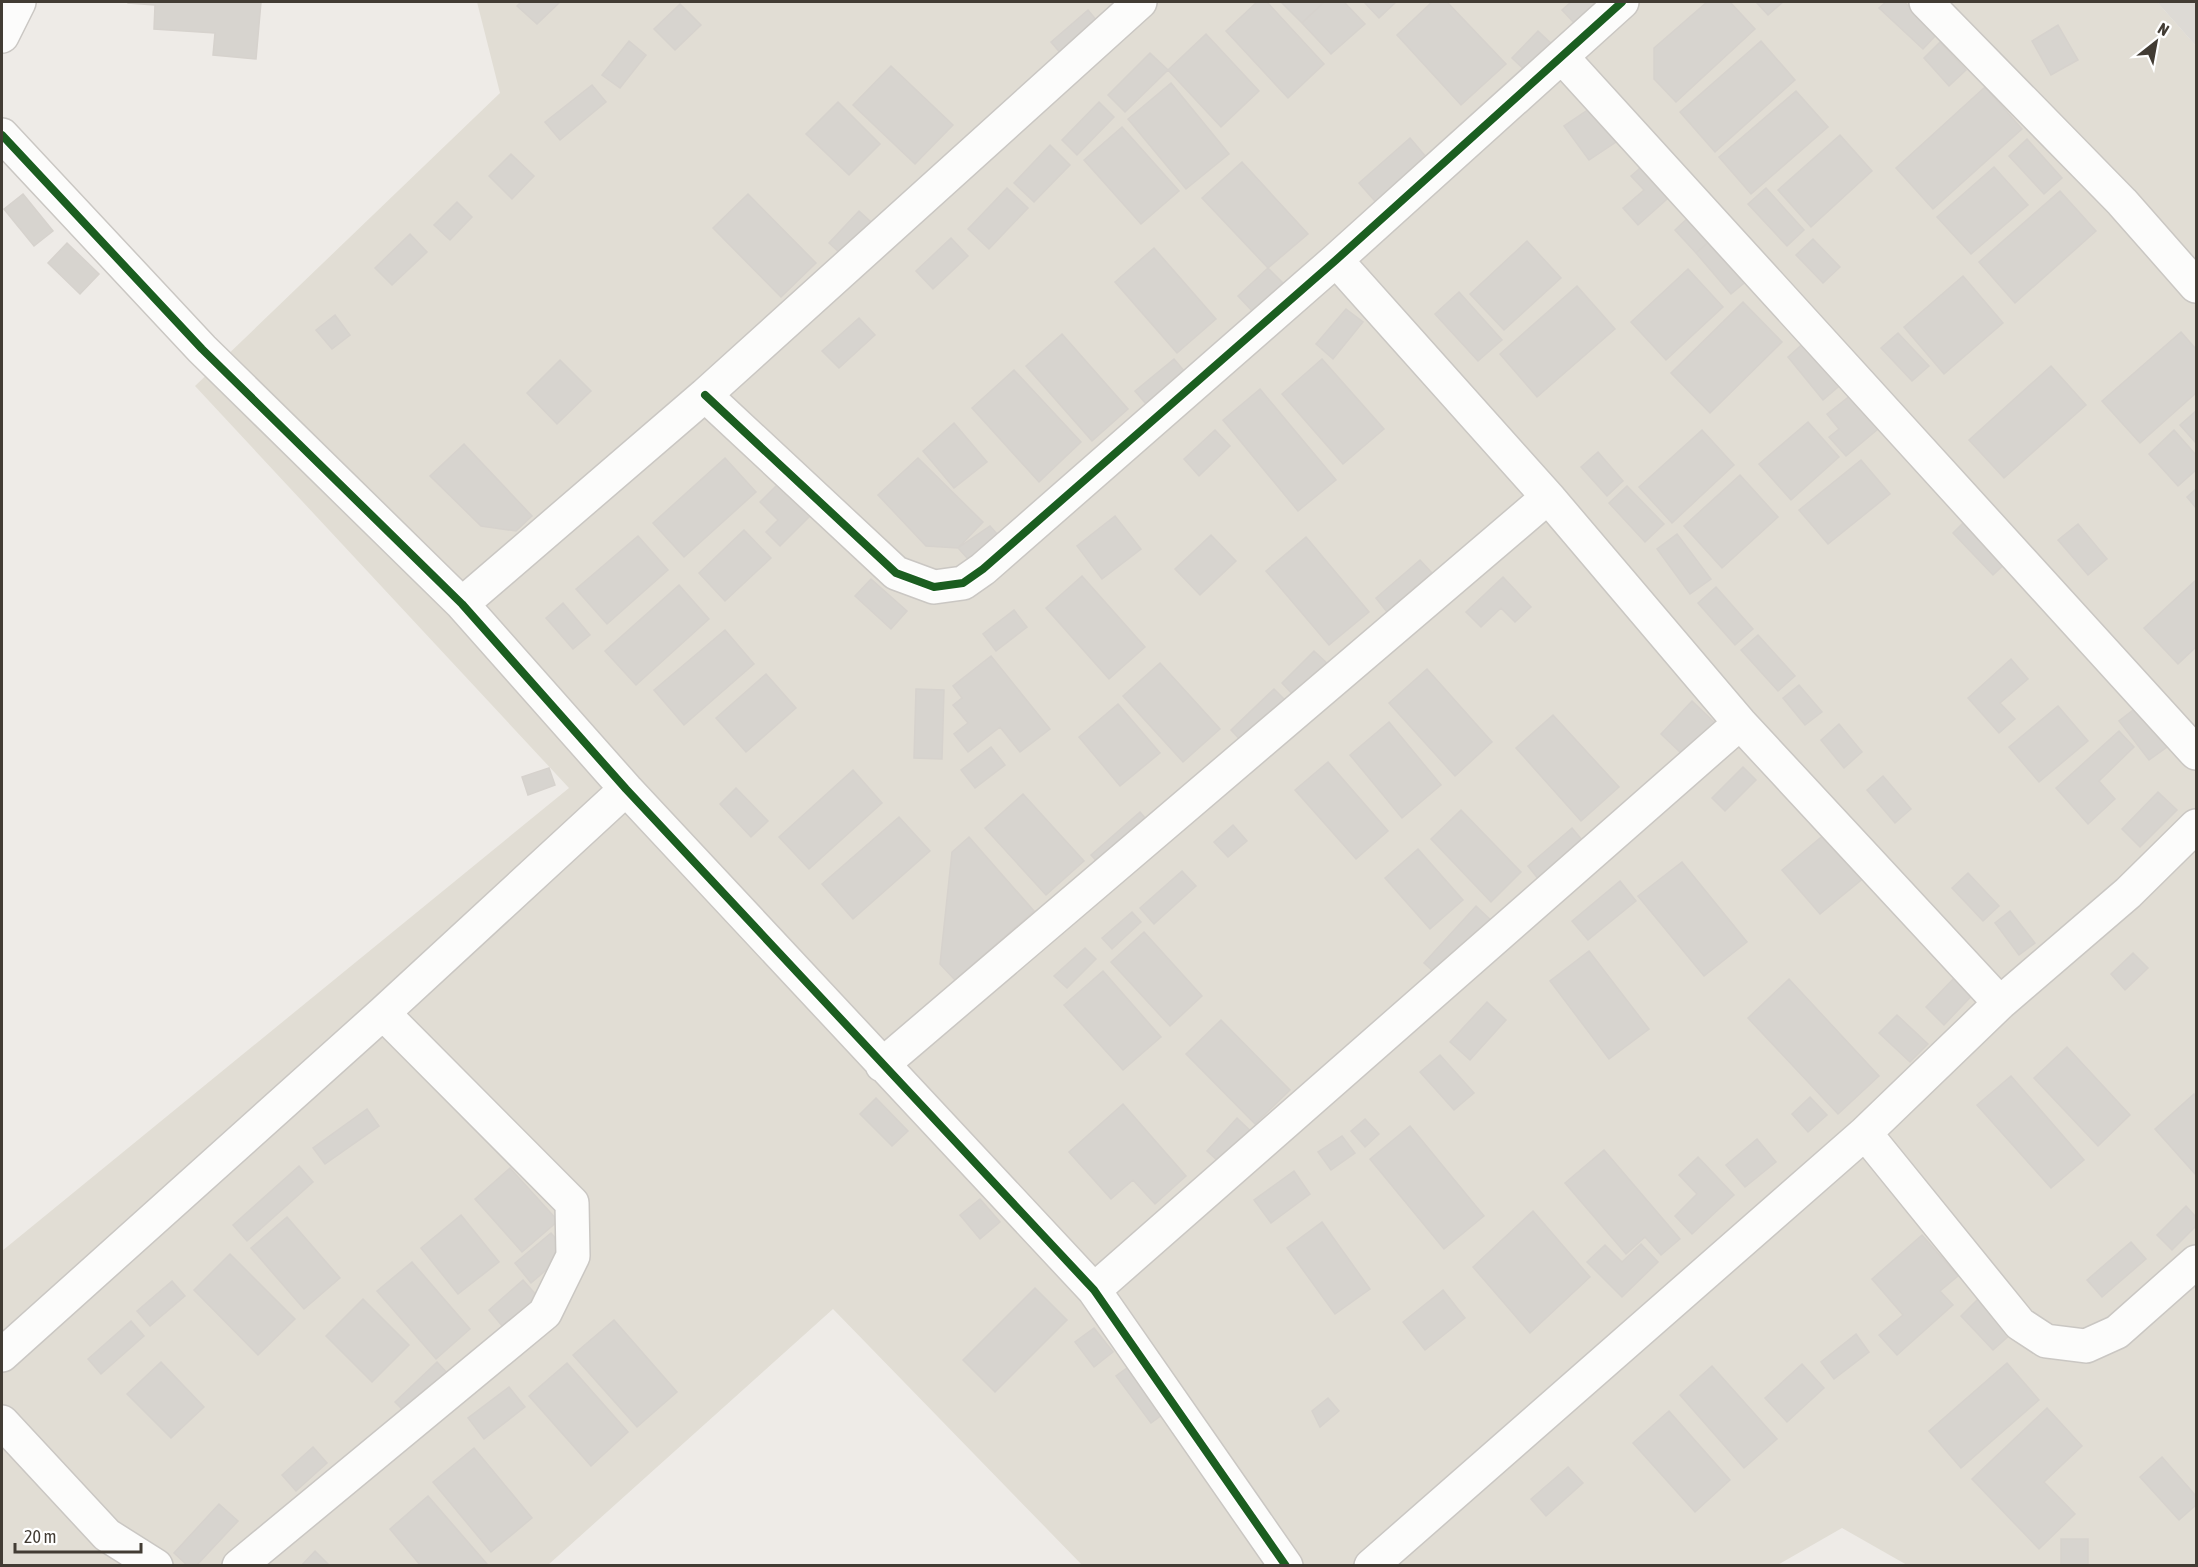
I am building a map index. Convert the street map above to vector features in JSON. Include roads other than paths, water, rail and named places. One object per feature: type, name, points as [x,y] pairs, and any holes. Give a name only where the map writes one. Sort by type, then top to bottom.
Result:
[{"type":"street","points":[[2,36],[19,2]]},
{"type":"street","points":[[462,604],[705,395],[1140,2]]},
{"type":"street","points":[[705,395],[896,573],[934,587],[963,584],[992,562],[1336,260],[1622,2]]},
{"type":"street","points":[[1926,2],[2122,202],[2196,286]]},
{"type":"street","points":[[1562,57],[2196,753]]},
{"type":"street","points":[[2,135],[202,349],[462,604],[626,789],[1094,1290],[1286,1566]]},
{"type":"street","points":[[1336,260],[1548,497],[1740,723],[2000,1003]]},
{"type":"street","points":[[882,1065],[1548,497]]},
{"type":"street","points":[[1094,1290],[1740,723]]},
{"type":"street","points":[[2,1355],[383,1013],[626,789]]},
{"type":"street","points":[[1371,1566],[1865,1132],[2000,1003],[2128,892],[2196,826]]},
{"type":"street","points":[[239,1566],[545,1313],[573,1256],[572,1203],[383,1013]]},
{"type":"street","points":[[1865,1132],[2020,1324],[2046,1341],[2086,1346],[2118,1332],[2196,1262]]},
{"type":"street","points":[[2,1422],[107,1535],[156,1566]]}]
